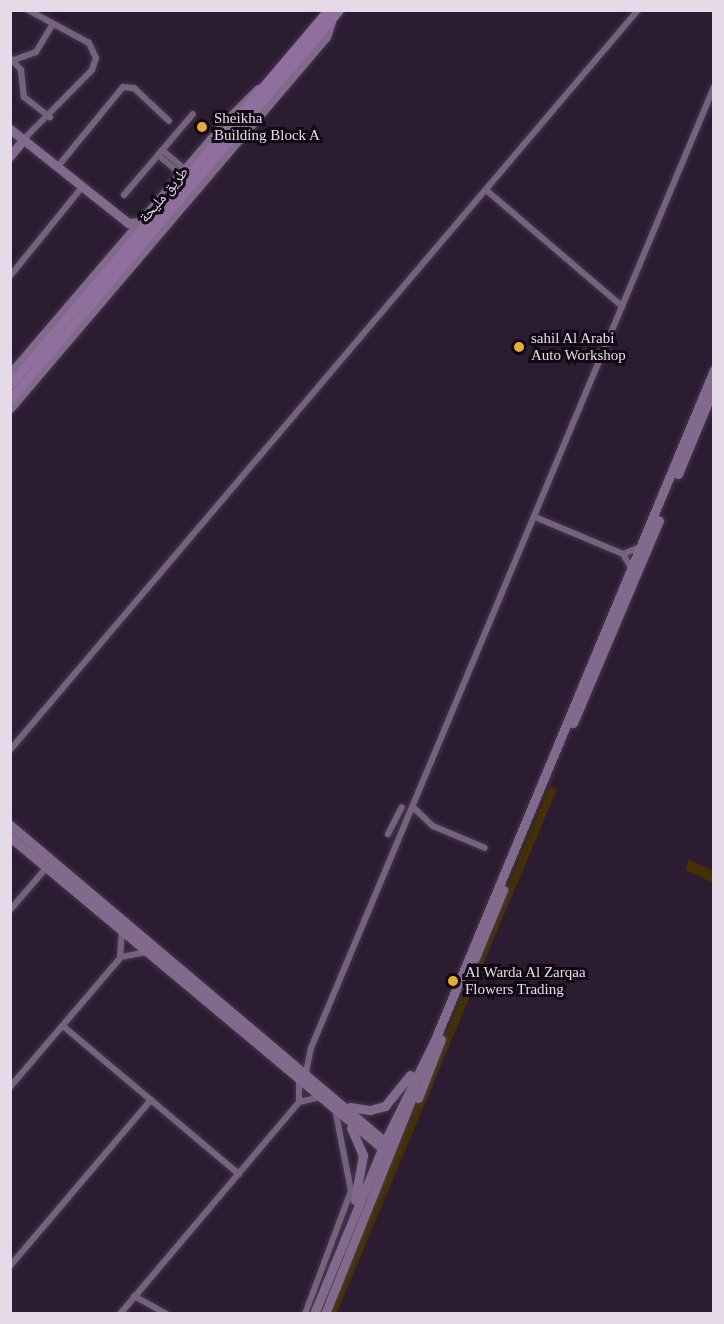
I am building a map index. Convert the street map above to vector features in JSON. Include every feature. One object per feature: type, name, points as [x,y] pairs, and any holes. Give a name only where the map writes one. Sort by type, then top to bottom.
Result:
[{"type":"main road","name":"طريق مليحة","points":[[10,384],[263,87],[333,13]]},
{"type":"main road","name":"طريق مليحة","points":[[10,399],[159,229],[333,13]]},
{"type":"main road","points":[[85,284],[85,295]]},
{"type":"main road","points":[[30,350],[43,346]]},
{"type":"street","points":[[10,156],[24,139],[50,117],[92,70],[96,58],[89,43],[28,10]]},
{"type":"street","points":[[10,750],[638,10]]},
{"type":"street","points":[[50,117],[24,97],[21,70],[12,59],[36,52],[53,24]]},
{"type":"street","points":[[59,165],[123,87],[134,88],[169,121]]},
{"type":"street","points":[[10,374],[85,284],[243,103],[263,87]]},
{"type":"street","points":[[306,1073],[311,1048],[714,87]]},
{"type":"street","points":[[124,195],[193,114]]},
{"type":"street","points":[[10,129],[59,165],[128,223],[140,222]]},
{"type":"street","points":[[160,153],[183,172]]},
{"type":"street","points":[[11,273],[84,185]]},
{"type":"street","points":[[486,190],[622,306]]},
{"type":"street","points":[[128,223],[128,235]]},
{"type":"street","points":[[10,408],[159,229]]},
{"type":"street","points":[[325,1314],[342,1259],[387,1147],[714,370]]},
{"type":"street","points":[[314,1314],[342,1259],[441,1039],[714,387]]},
{"type":"street","points":[[535,517],[622,555],[631,568]]},
{"type":"street","points":[[622,555],[640,547]]},
{"type":"street","points":[[388,834],[402,807]]},
{"type":"street","points":[[413,807],[424,813],[430,825],[485,848]]},
{"type":"street","points":[[10,825],[306,1073],[339,1109],[357,1136],[363,1163],[342,1259]]},
{"type":"street","points":[[392,825],[403,830]]},
{"type":"street","points":[[10,837],[299,1081],[387,1147]]},
{"type":"street","points":[[10,910],[47,867]]},
{"type":"street","points":[[120,958],[121,929]]},
{"type":"street","points":[[10,1087],[120,958],[146,952]]},
{"type":"street","points":[[63,1026],[239,1173]]},
{"type":"street","points":[[387,1147],[441,1039]]},
{"type":"street","points":[[291,1061],[304,1058],[311,1048]]},
{"type":"street","points":[[339,1109],[362,1110],[385,1106],[427,1056]]},
{"type":"street","points":[[299,1081],[299,1102]]},
{"type":"street","points":[[120,1314],[299,1102],[321,1097]]},
{"type":"street","points":[[10,1266],[151,1100]]},
{"type":"street","points":[[305,1314],[351,1191],[339,1109]]},
{"type":"street","points":[[134,1296],[166,1314]]},
{"type":"shaded area","points":[[550,786],[557,789],[337,1313],[329,1314]]},
{"type":"shaded area","points":[[688,859],[713,871],[713,883],[686,870]]},
{"type":"place","name":"Sheikha Building Block A","points":[[202,127]]},
{"type":"place","name":"sahil Al Arabi Auto Workshop","points":[[519,347]]},
{"type":"place","name":"Al Warda Al Zarqaa Flowers Trading","points":[[453,981]]}]
